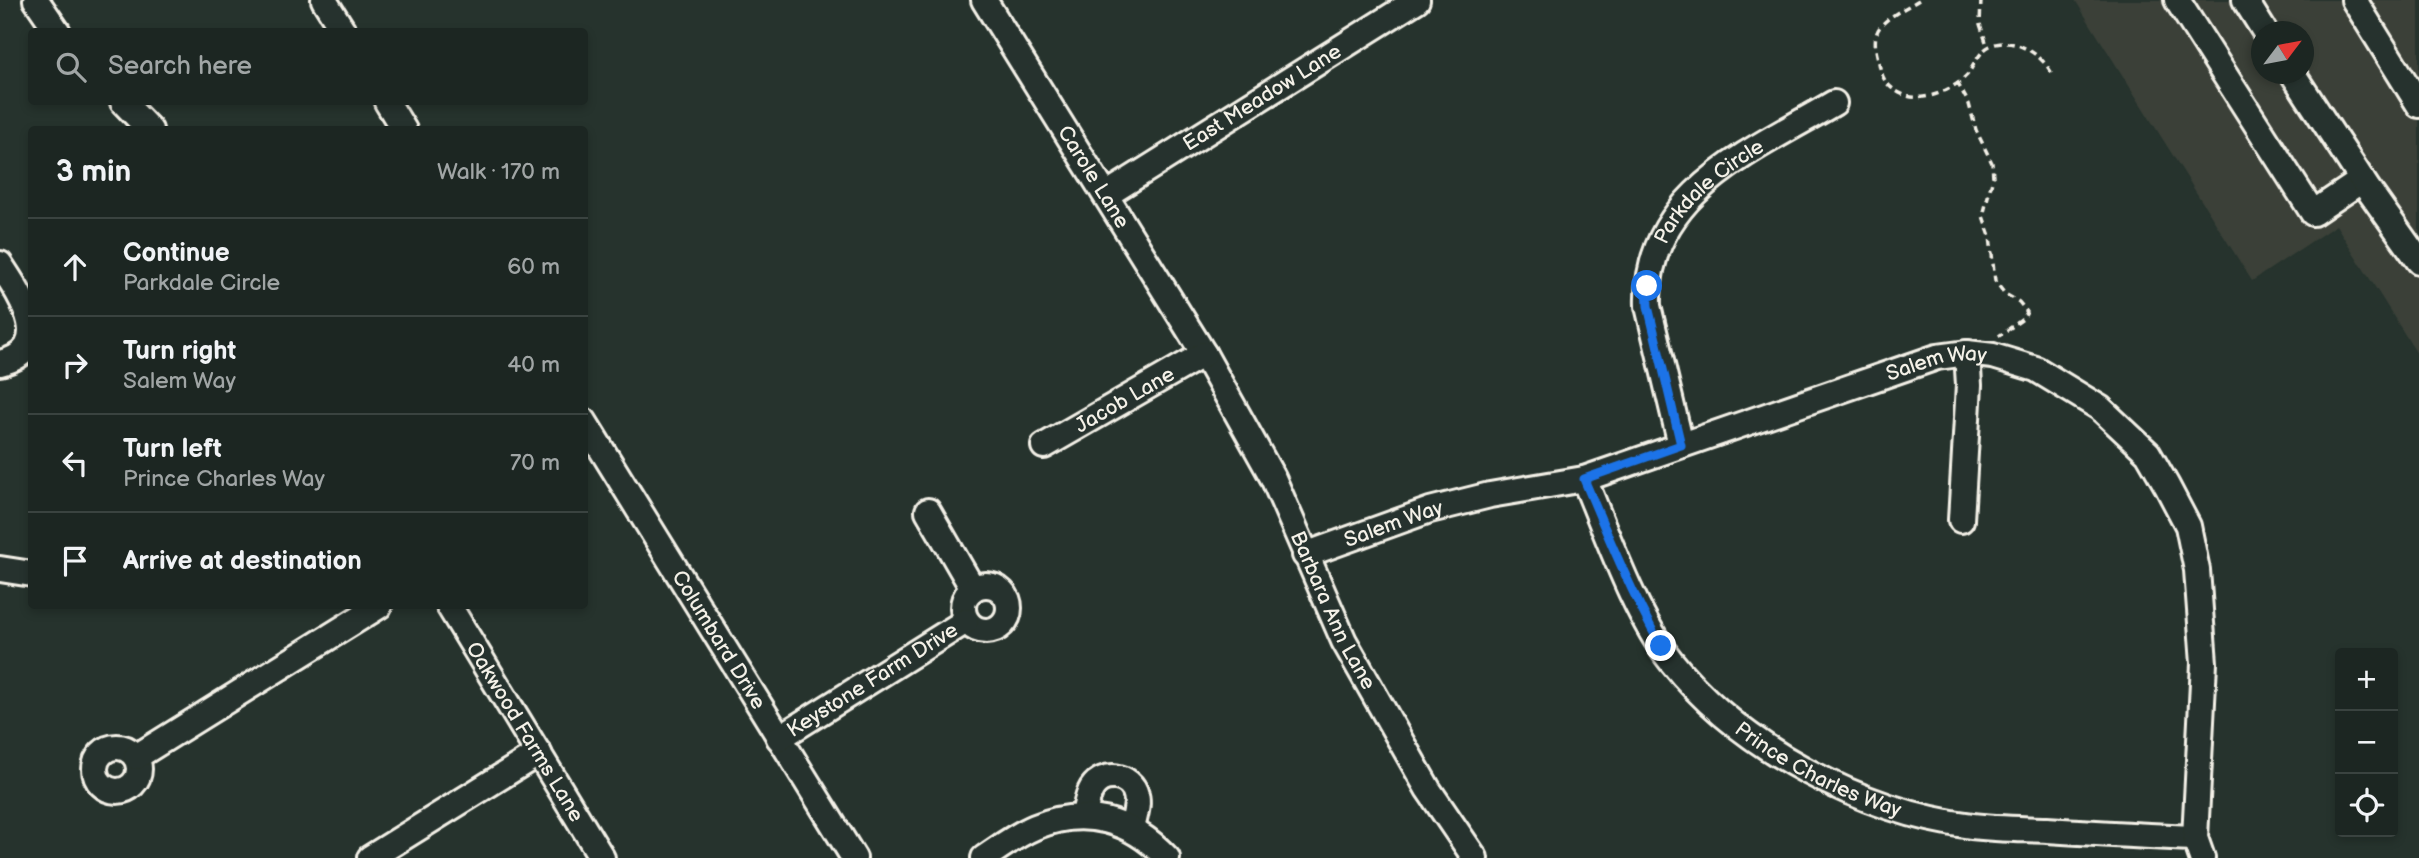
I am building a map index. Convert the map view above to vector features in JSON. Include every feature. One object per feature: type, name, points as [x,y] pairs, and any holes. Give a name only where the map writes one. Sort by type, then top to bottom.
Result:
[{"type":"street","points":[[36,0],[55,28]]},
{"type":"street","points":[[324,0],[342,28]]},
{"type":"street","name":"Carole Lane","points":[[984,0],[1204,354]]},
{"type":"street","points":[[2177,0],[2313,213],[2362,180]]},
{"type":"street","points":[[2354,0],[2419,105]]},
{"type":"street","points":[[2248,1],[2259,21]]},
{"type":"street","name":"East Meadow Lane","points":[[1106,195],[1411,2]]},
{"type":"street","points":[[2300,84],[2419,261]]},
{"type":"street","name":"Parkdale Circle","points":[[1681,445],[1648,306],[1647,286],[1651,263],[1659,244],[1679,209],[1729,164],[1835,103]]},
{"type":"street","points":[[126,105],[146,126]]},
{"type":"street","points":[[389,105],[402,126]]},
{"type":"street","points":[[0,264],[26,305],[28,313]]},
{"type":"street","points":[[0,363],[16,358],[28,342]]},
{"type":"street","name":"Jacob Lane","points":[[1044,446],[1204,354]]},
{"type":"street","name":"Barbara Ann Lane","points":[[1204,354],[1273,478],[1344,641],[1428,789],[1475,858]]},
{"type":"street","points":[[1961,520],[1969,385],[1978,354]]},
{"type":"street","name":"Salem Way","points":[[1305,555],[1430,510],[1490,495],[1584,479],[1937,357],[1978,354],[2036,369],[2100,408],[2148,453],[2188,526],[2197,569],[2204,663],[2199,848]]},
{"type":"street","name":"Columbard Drive","points":[[588,428],[854,858]]},
{"type":"street","name":"Prince Charles Way","points":[[1584,479],[1643,613],[1671,661],[1739,728],[1789,760],[1841,787],[1884,805],[1972,826],[2199,848]]},
{"type":"street","points":[[928,511],[973,589]]},
{"type":"street","points":[[0,569],[28,573]]},
{"type":"street","name":"Keystone Farm Drive","points":[[988,585],[1002,591],[1010,605],[1009,613],[1001,627],[986,632],[978,631],[966,621],[963,607],[973,589],[988,585]]},
{"type":"street","points":[[136,757],[374,609]]},
{"type":"street","name":"Oakwood Farms Lane","points":[[451,609],[602,858]]},
{"type":"street","name":"Keystone Farm Drive","points":[[779,738],[966,621]]},
{"type":"street","points":[[370,858],[539,752]]},
{"type":"street","points":[[1084,816],[1093,786],[1105,778],[1121,778],[1129,782],[1136,793],[1132,829]]},
{"type":"street","points":[[984,858],[1037,826],[1084,816],[1132,829],[1151,840],[1167,858]]},
{"type":"path","points":[[1919,0],[1891,16],[1878,29],[1875,40],[1883,78],[1892,90],[1910,97],[1923,98],[1957,82],[1988,48],[2004,44],[2025,48],[2049,67],[2053,76]]},
{"type":"path","points":[[1981,0],[1980,24],[1988,48]]},
{"type":"path","points":[[1957,82],[1969,104],[1976,130],[1992,163],[1993,177],[1983,216],[1990,236],[1994,281],[2027,312],[2024,318],[2001,333],[1994,343],[1978,354]]},
{"type":"shaded area","points":[[2075,0],[2419,0],[2419,357],[2336,225],[2252,281]]},
{"type":"route","points":[[1647,286],[1648,306],[1681,445],[1584,479],[1617,557],[1661,646]]}]
